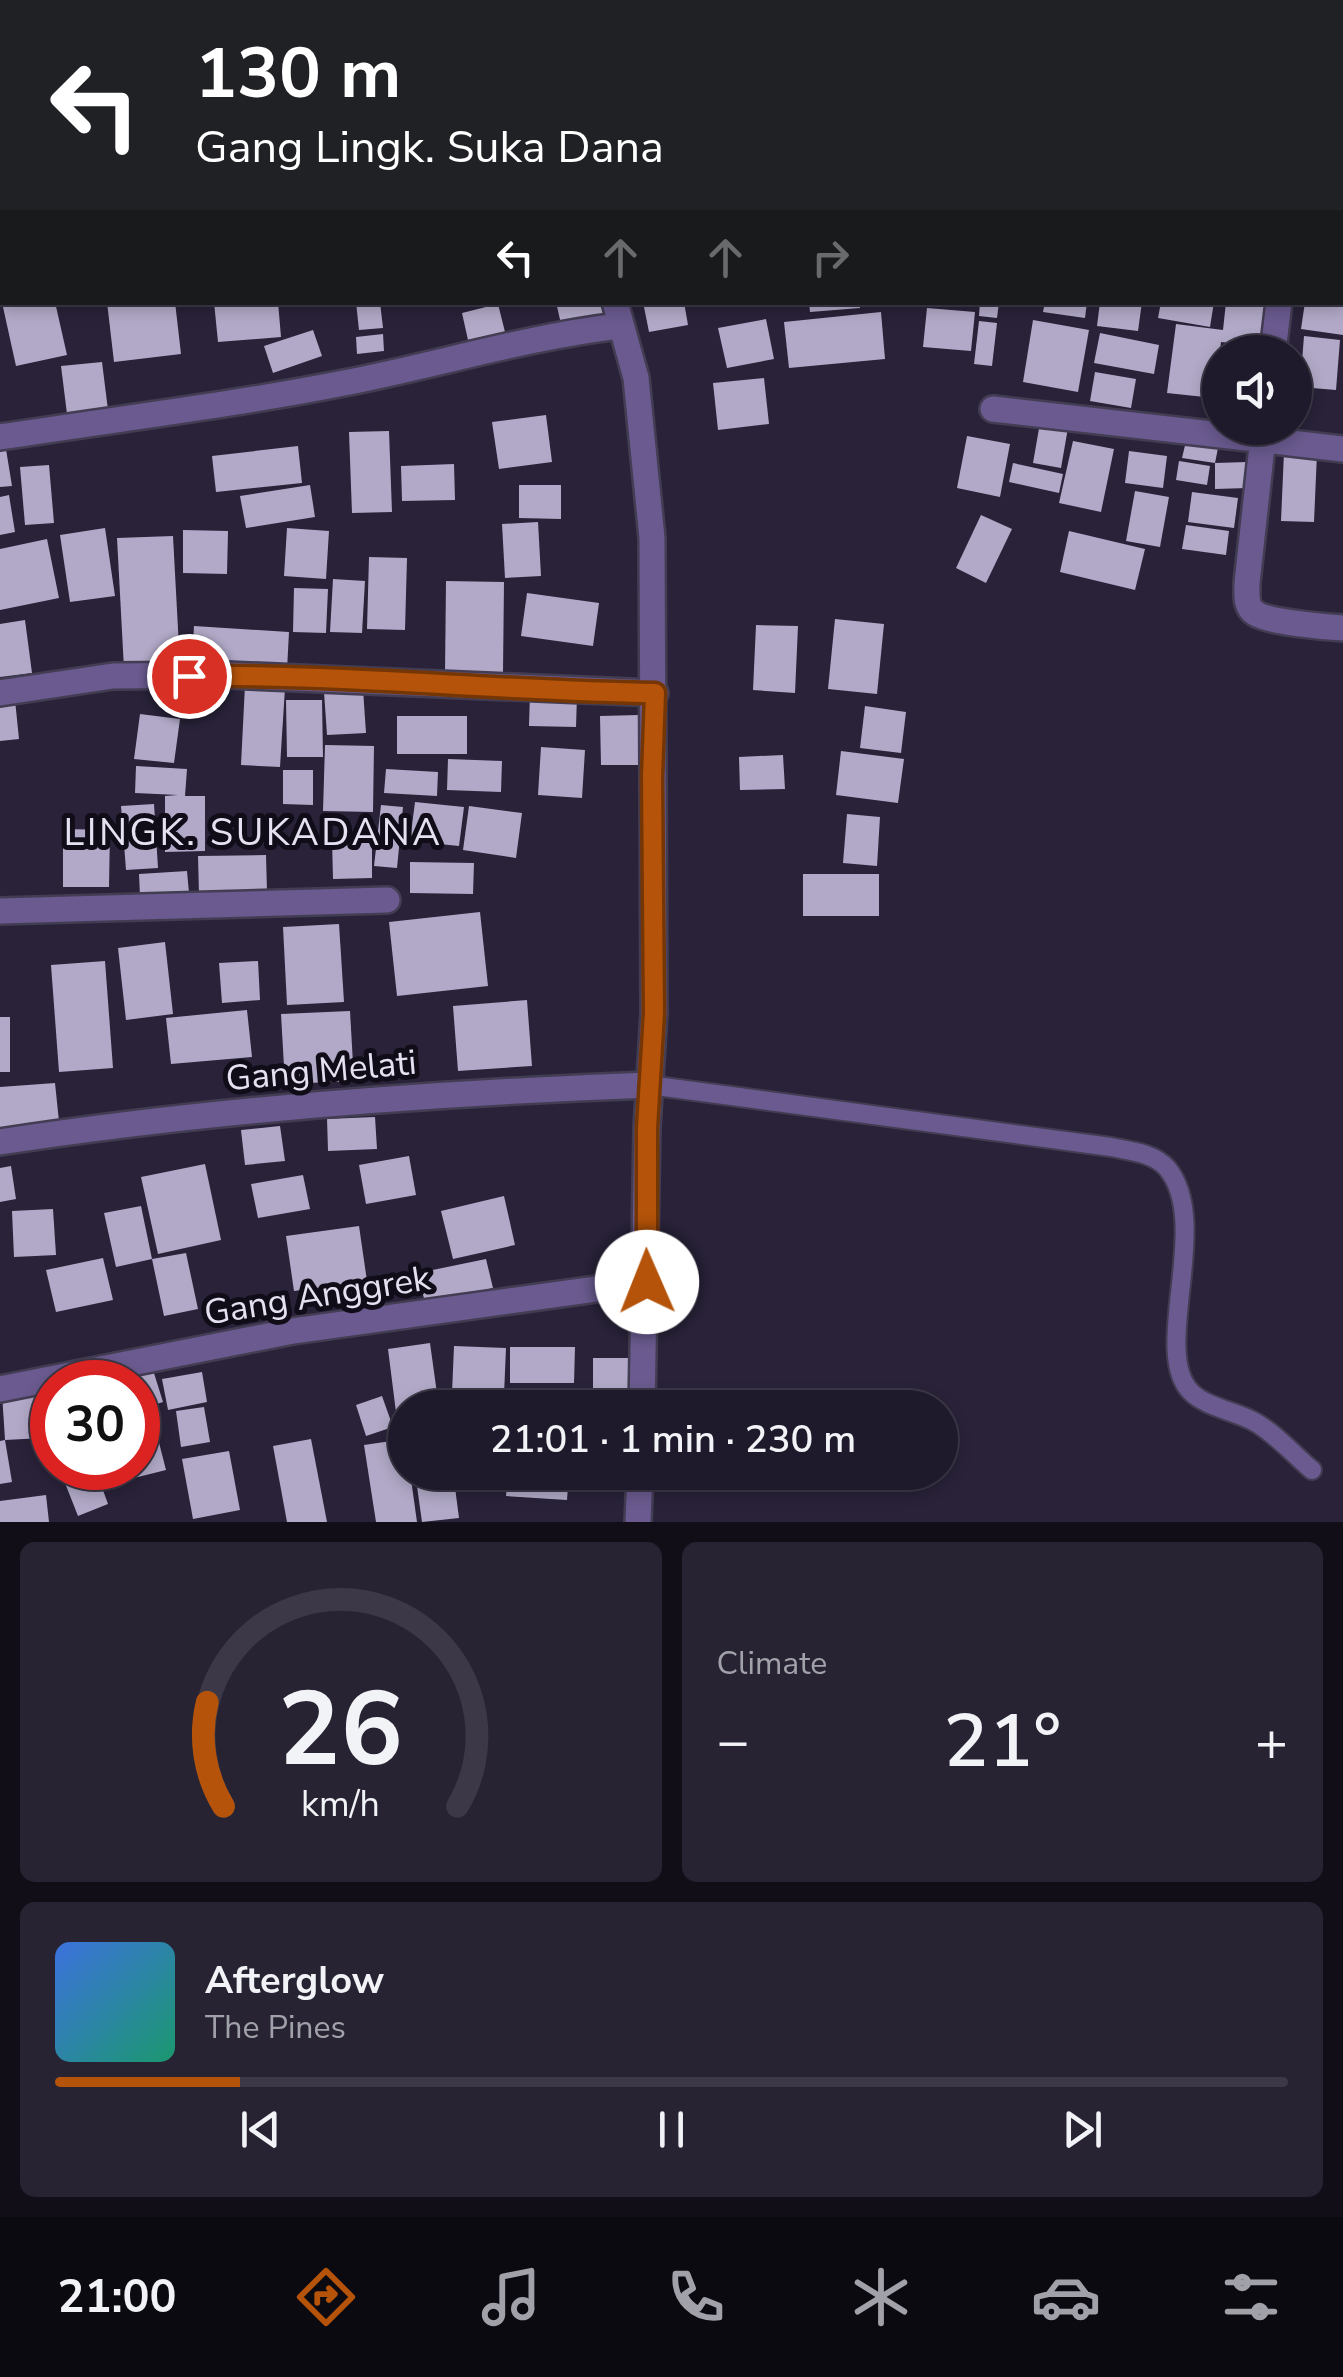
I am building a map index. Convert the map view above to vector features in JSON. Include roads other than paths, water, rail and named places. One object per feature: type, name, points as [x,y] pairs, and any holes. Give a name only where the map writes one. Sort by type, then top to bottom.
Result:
[{"type":"street","points":[[1275,335],[1279,305]]},
{"type":"street","points":[[0,437],[256,400],[449,360],[617,314],[636,378],[652,538],[654,1013],[643,1390]]},
{"type":"street","points":[[993,409],[1202,428]]},
{"type":"street","points":[[1312,443],[1343,449]]},
{"type":"street","points":[[1263,445],[1246,583],[1248,604],[1255,614],[1343,628]]},
{"type":"street","points":[[0,693],[113,676],[227,675],[655,693]]},
{"type":"street","points":[[0,911],[387,900]]},
{"type":"street","name":"Gang Melati","points":[[0,1142],[293,1106],[649,1084]]},
{"type":"street","name":"Gang Anggrek","points":[[0,1389],[293,1330],[647,1282]]},
{"type":"street","points":[[638,1522],[639,1490]]},
{"type":"lane","points":[[649,1084],[1147,1155],[1166,1167],[1181,1192],[1185,1230],[1178,1344],[1180,1372],[1190,1392],[1255,1422],[1312,1470]]},
{"type":"district","name":"LINGK. SUKADANA","points":[[253,832]]}]
